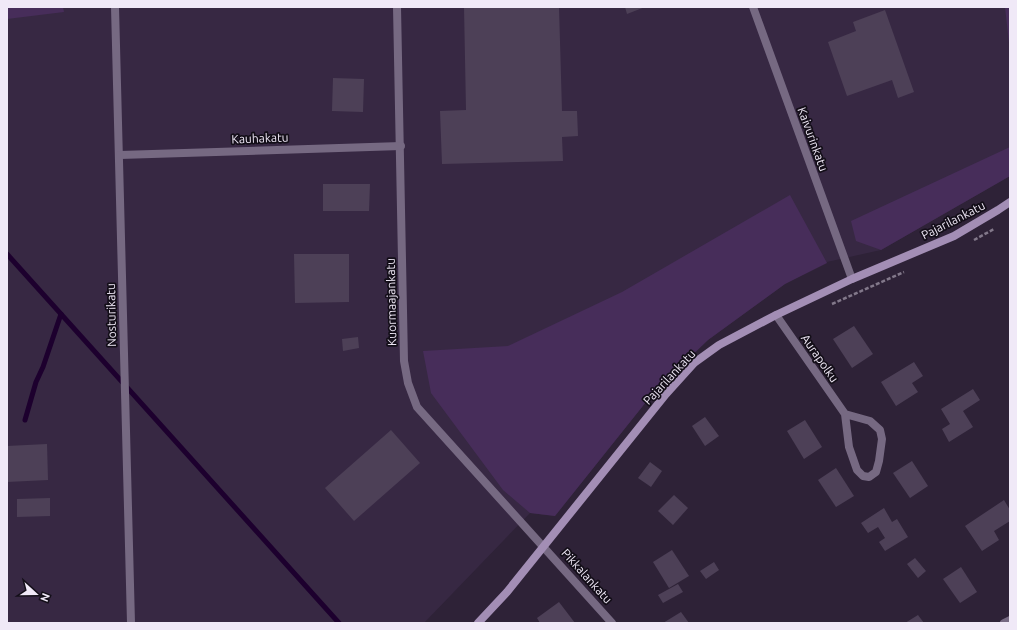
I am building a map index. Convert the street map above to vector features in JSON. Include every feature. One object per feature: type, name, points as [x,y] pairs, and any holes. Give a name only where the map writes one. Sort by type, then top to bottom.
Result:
[{"type":"street","name":"Nosturikatu","points":[[115,7],[131,623]]},
{"type":"street","name":"Kuormaajankatu","points":[[397,7],[401,146],[404,361],[408,383],[417,407],[543,546]]},
{"type":"street","name":"Kaivurinkatu","points":[[752,7],[852,278]]},
{"type":"street","name":"Kauhakatu","points":[[120,155],[401,146]]},
{"type":"street","name":"Pajarilankatu","points":[[478,623],[507,592],[662,399],[694,363],[719,345],[776,315],[852,278],[954,236],[1010,202]]},
{"type":"street","name":"Aurapolku","points":[[776,315],[845,414],[849,447],[857,470],[863,476],[869,477],[876,472],[879,461],[882,439],[880,430],[870,421],[845,414]]},
{"type":"street","name":"Pikkalankatu","points":[[543,546],[612,623]]},
{"type":"street","points":[[1004,623],[1010,620]]},
{"type":"path","points":[[974,240],[998,226]]},
{"type":"path","points":[[830,305],[906,272]]},
{"type":"shaded area","points":[[7,7],[1010,7],[1010,176],[881,250],[827,262],[785,284],[708,340],[654,392],[555,516],[530,513],[424,623],[7,623]]},
{"type":"shaded area","points":[[7,7],[63,7],[64,12],[7,19]]},
{"type":"shaded area","points":[[1005,7],[1010,7],[1010,52]]},
{"type":"shaded area","points":[[1010,147],[1010,176],[881,250],[856,241],[851,221]]},
{"type":"shaded area","points":[[790,195],[827,263],[785,284],[708,340],[654,392],[555,516],[530,513],[503,490],[431,393],[423,351],[508,346],[622,292]]},
{"type":"building","points":[[464,7],[559,7],[562,111],[577,111],[578,136],[562,137],[563,161],[442,164],[440,111],[466,110]]},
{"type":"building","points":[[625,7],[645,7],[627,14]]},
{"type":"building","points":[[885,10],[914,92],[898,98],[892,80],[847,96],[828,42],[856,31],[853,22]]},
{"type":"building","points":[[333,78],[364,79],[363,112],[332,111]]},
{"type":"building","points":[[323,184],[370,184],[369,211],[323,211]]},
{"type":"building","points":[[294,254],[349,254],[349,302],[295,303]]},
{"type":"building","points":[[854,326],[873,354],[852,368],[833,339]]},
{"type":"building","points":[[358,337],[359,348],[343,351],[342,339]]},
{"type":"building","points":[[914,362],[923,376],[912,383],[918,392],[896,406],[881,382]]},
{"type":"building","points":[[973,389],[980,400],[963,411],[973,427],[949,442],[942,429],[950,424],[941,409]]},
{"type":"building","points":[[705,417],[719,436],[705,446],[692,426]]},
{"type":"building","points":[[805,420],[822,447],[804,459],[787,431]]},
{"type":"building","points":[[391,430],[420,463],[354,521],[325,488]]},
{"type":"building","points":[[47,444],[48,480],[7,482],[7,446]]},
{"type":"building","points":[[912,461],[928,486],[910,498],[893,473]]},
{"type":"building","points":[[650,462],[662,471],[651,487],[638,478]]},
{"type":"building","points":[[836,468],[854,496],[836,507],[818,480]]},
{"type":"building","points":[[674,495],[688,508],[673,525],[658,511]]},
{"type":"building","points":[[50,498],[50,516],[17,517],[17,499]]},
{"type":"building","points":[[1004,500],[1010,510],[1010,521],[994,531],[999,540],[982,551],[965,526]]},
{"type":"building","points":[[884,508],[892,522],[897,519],[908,537],[885,551],[879,542],[885,538],[878,527],[868,533],[861,523]]},
{"type":"building","points":[[672,550],[689,576],[669,588],[653,562]]},
{"type":"building","points":[[915,558],[926,571],[918,578],[907,564]]},
{"type":"building","points":[[714,562],[719,570],[706,579],[700,571]]},
{"type":"building","points":[[961,567],[977,592],[960,603],[943,579]]},
{"type":"building","points":[[678,584],[683,592],[663,603],[658,595]]},
{"type":"building","points":[[559,602],[575,623],[540,623],[537,618]]},
{"type":"building","points":[[681,612],[689,623],[663,623]]},
{"type":"building","points":[[918,615],[924,623],[905,623]]},
{"type":"waterway","points":[[7,254],[339,623]]},
{"type":"waterway","points":[[25,420],[36,382],[43,367],[61,314]]}]
